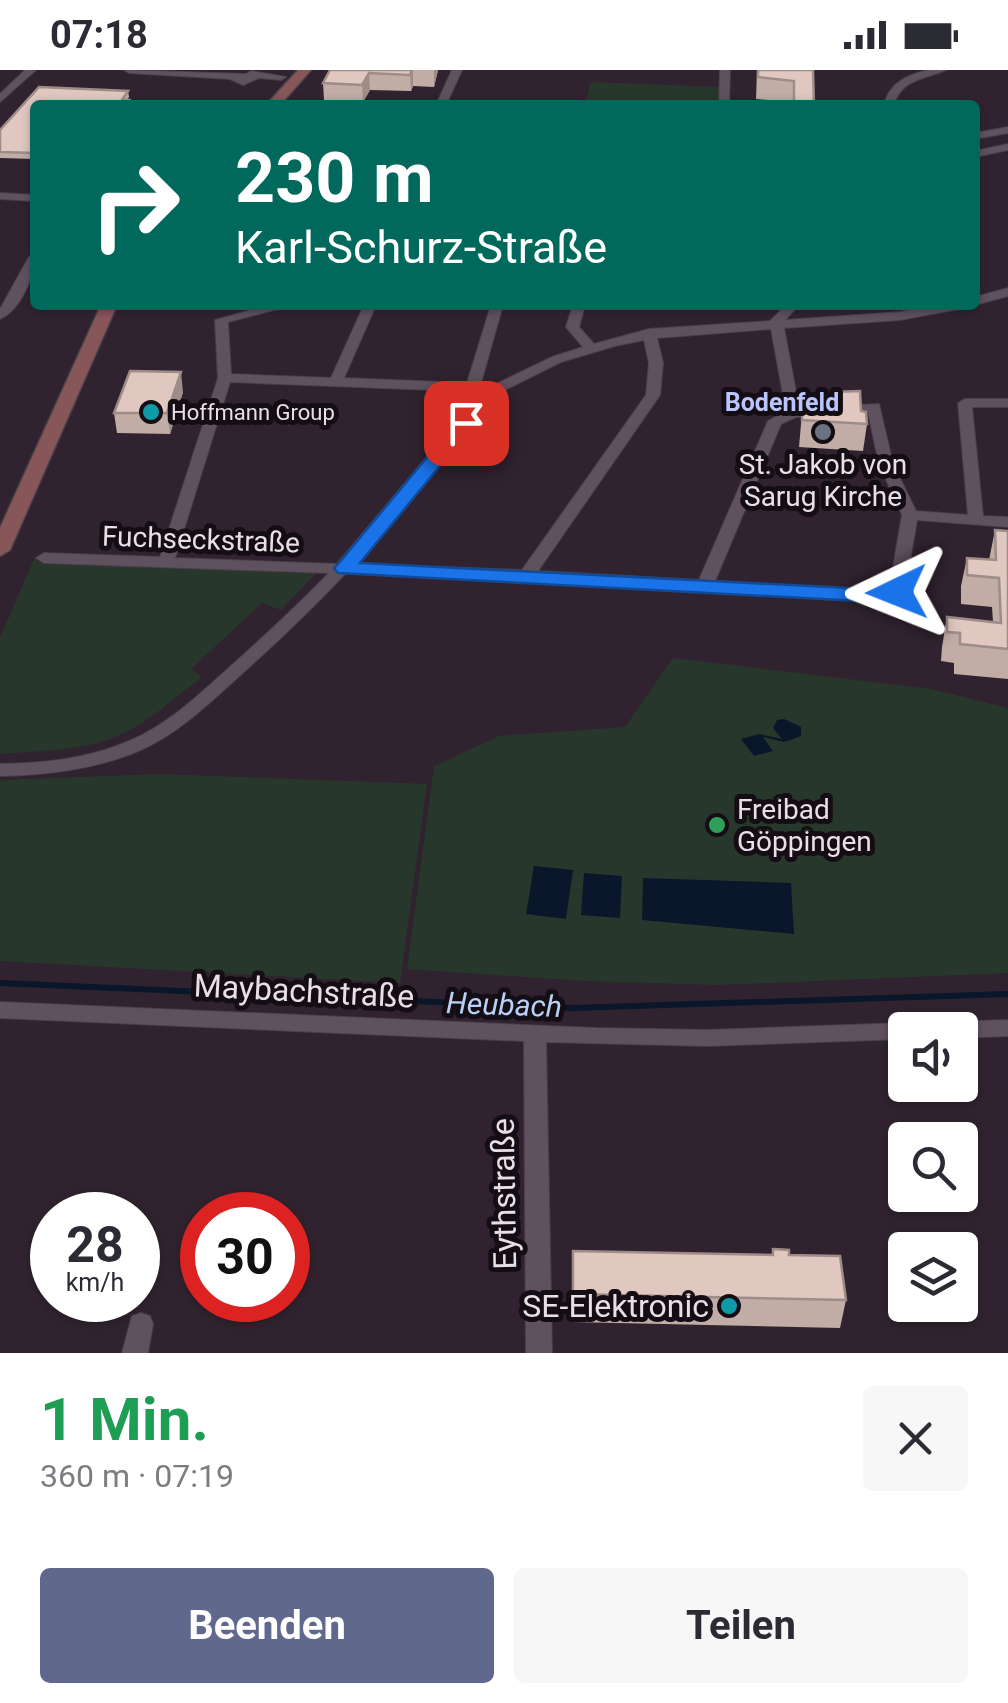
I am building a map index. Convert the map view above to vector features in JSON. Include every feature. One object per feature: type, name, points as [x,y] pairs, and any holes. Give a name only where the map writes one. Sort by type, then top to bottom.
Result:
[{"type":"main road","points":[[278,100],[305,70]]},
{"type":"main road","points":[[260,100],[284,74]]},
{"type":"main road","points":[[0,550],[107,310]]},
{"type":"street","points":[[0,100],[32,70]]},
{"type":"street","points":[[129,70],[234,76],[235,80],[248,81],[255,79],[251,74],[284,74]]},
{"type":"street","points":[[443,100],[457,70]]},
{"type":"street","points":[[724,100],[725,70]]},
{"type":"street","points":[[890,100],[896,88],[934,71]]},
{"type":"street","points":[[980,135],[1008,130]]},
{"type":"street","points":[[980,153],[1008,147]]},
{"type":"street","points":[[0,196],[30,198]]},
{"type":"street","points":[[0,315],[7,310],[30,266]]},
{"type":"street","points":[[980,300],[1008,292]]},
{"type":"street","points":[[166,562],[225,378],[221,320],[265,310]]},
{"type":"street","points":[[336,382],[368,310]]},
{"type":"street","points":[[472,387],[495,310]]},
{"type":"street","points":[[577,310],[572,327],[588,346]]},
{"type":"street","points":[[776,322],[788,310]]},
{"type":"street","points":[[0,770],[75,764],[154,736],[198,704],[289,624],[345,568],[498,388],[588,346],[648,333],[925,310]]},
{"type":"street","points":[[776,322],[793,413]]},
{"type":"street","points":[[527,575],[653,395],[656,363],[648,333]]},
{"type":"street","points":[[225,378],[498,388]]},
{"type":"street","points":[[976,520],[966,403],[1008,403]]},
{"type":"street","points":[[705,585],[775,422],[793,413],[874,407],[886,464],[910,515],[1008,522]]},
{"type":"street","name":"Fuchseckstraße","points":[[44,558],[527,575],[896,596],[910,515]]},
{"type":"street","name":"Maybachstraße","points":[[0,1010],[535,1034],[707,1038],[888,1033]]},
{"type":"street","points":[[978,1029],[1008,1028]]},
{"type":"street","name":"Eythstraße","points":[[535,1034],[539,1353]]},
{"type":"street","points":[[136,1353],[141,1324]]},
{"type":"green space","points":[[591,82],[721,87],[720,100],[586,100]]},
{"type":"green space","points":[[34,559],[321,568],[281,610],[262,603],[191,669],[202,677],[135,727],[83,746],[0,754],[0,638]]},
{"type":"green space","name":"Freibad Göppingen","points":[[673,658],[931,689],[1008,708],[1008,973],[717,985],[407,969],[434,766],[499,736],[625,727]]},
{"type":"green space","points":[[161,774],[427,784],[400,983],[0,961],[0,780]]},
{"type":"water","points":[[777,720],[801,727],[801,736],[784,742],[763,737],[773,751],[754,756],[741,739],[759,734],[782,739],[773,728]]},
{"type":"water","points":[[534,866],[573,870],[566,919],[526,914]]},
{"type":"water","points":[[584,873],[622,876],[620,918],[581,915]]},
{"type":"water","points":[[643,878],[791,883],[794,934],[642,920]]},
{"type":"building","points":[[330,70],[412,70],[410,75],[369,73],[362,85],[323,83]]},
{"type":"building","points":[[758,70],[813,70],[814,100],[794,100],[794,81],[758,77]]},
{"type":"building","points":[[39,87],[128,91],[122,100],[30,100],[30,153],[0,152],[0,130]]},
{"type":"building","points":[[130,371],[181,372],[167,413],[114,413]]},
{"type":"building","points":[[860,391],[861,411],[866,412],[867,424],[802,420],[803,401],[832,403],[832,392]]},
{"type":"building","points":[[995,530],[1008,531],[1008,649],[960,644],[960,633],[947,632],[947,617],[1001,623],[999,578],[967,575],[967,558],[996,560]]},
{"type":"building","points":[[773,1249],[789,1250],[789,1255],[840,1256],[846,1300],[573,1294],[573,1251],[773,1255]]},
{"type":"waterway","name":"Heubach","points":[[0,983],[573,1008],[1008,994]]},
{"type":"place","name":"Hoffmann Group","points":[[151,412]]},
{"type":"place","name":"St. Jakob von Sarug Kirche","points":[[823,432]]},
{"type":"place","name":"Freibad Göppingen","points":[[717,825]]},
{"type":"place","name":"SE-Elektronic","points":[[729,1306]]},
{"type":"district","name":"Bodenfeld","points":[[782,402]]},
{"type":"route","points":[[466,423],[345,568],[896,596],[897,592]]}]
